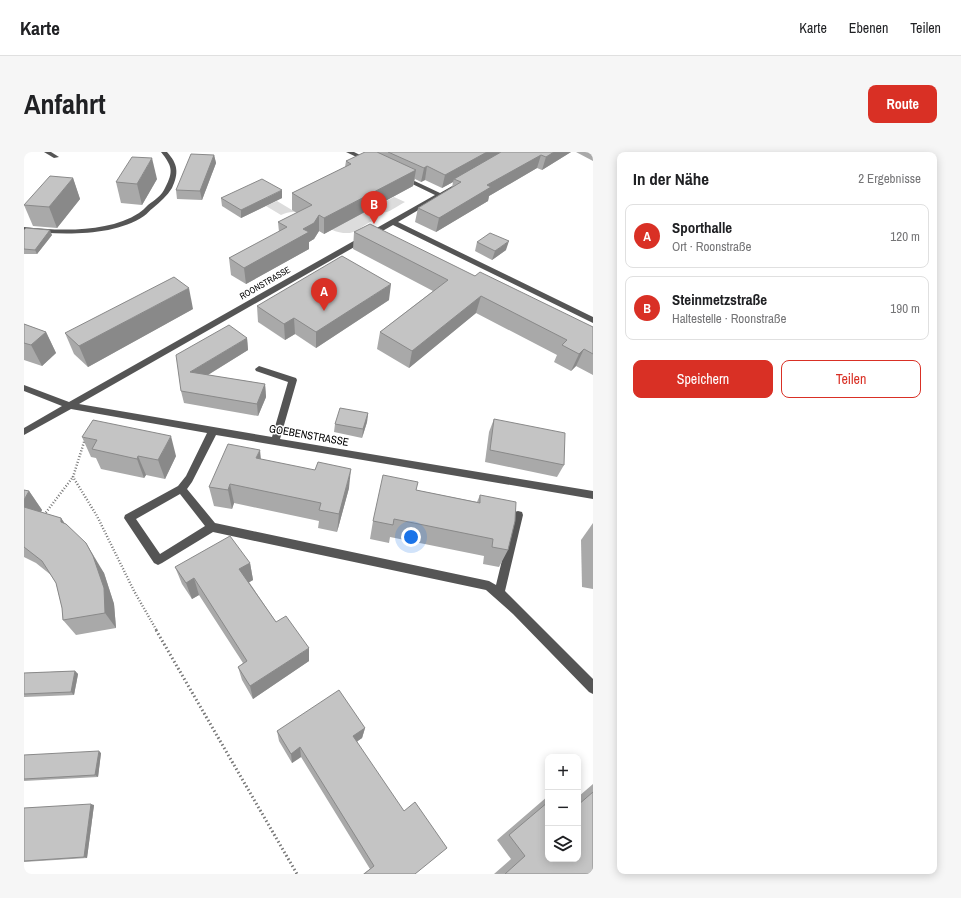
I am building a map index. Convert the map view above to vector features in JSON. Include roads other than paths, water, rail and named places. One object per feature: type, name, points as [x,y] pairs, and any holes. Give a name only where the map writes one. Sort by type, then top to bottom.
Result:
[{"type":"street","points":[[47,152],[56,157]]},
{"type":"street","points":[[24,229],[74,232],[111,226],[139,216],[166,194],[175,173],[174,163],[164,152]]},
{"type":"street","points":[[349,152],[377,165]]},
{"type":"street","points":[[398,175],[440,194]]},
{"type":"street","name":"ROONSTRASSE","points":[[24,432],[467,179]]},
{"type":"street","points":[[393,222],[593,320]]},
{"type":"street","points":[[260,369],[293,380],[275,442]]},
{"type":"street","name":"GOEBENSTRASSE","points":[[24,388],[70,406],[593,495]]},
{"type":"street","points":[[212,527],[158,560],[129,518],[181,489],[189,479],[214,431]]},
{"type":"street","points":[[181,489],[212,527],[489,586],[499,593],[593,688]]},
{"type":"street","points":[[499,593],[518,515]]},
{"type":"place","name":"Steinmetzstraße","points":[[374,224]]},
{"type":"place","name":"Sporthalle","points":[[324,311]]}]
